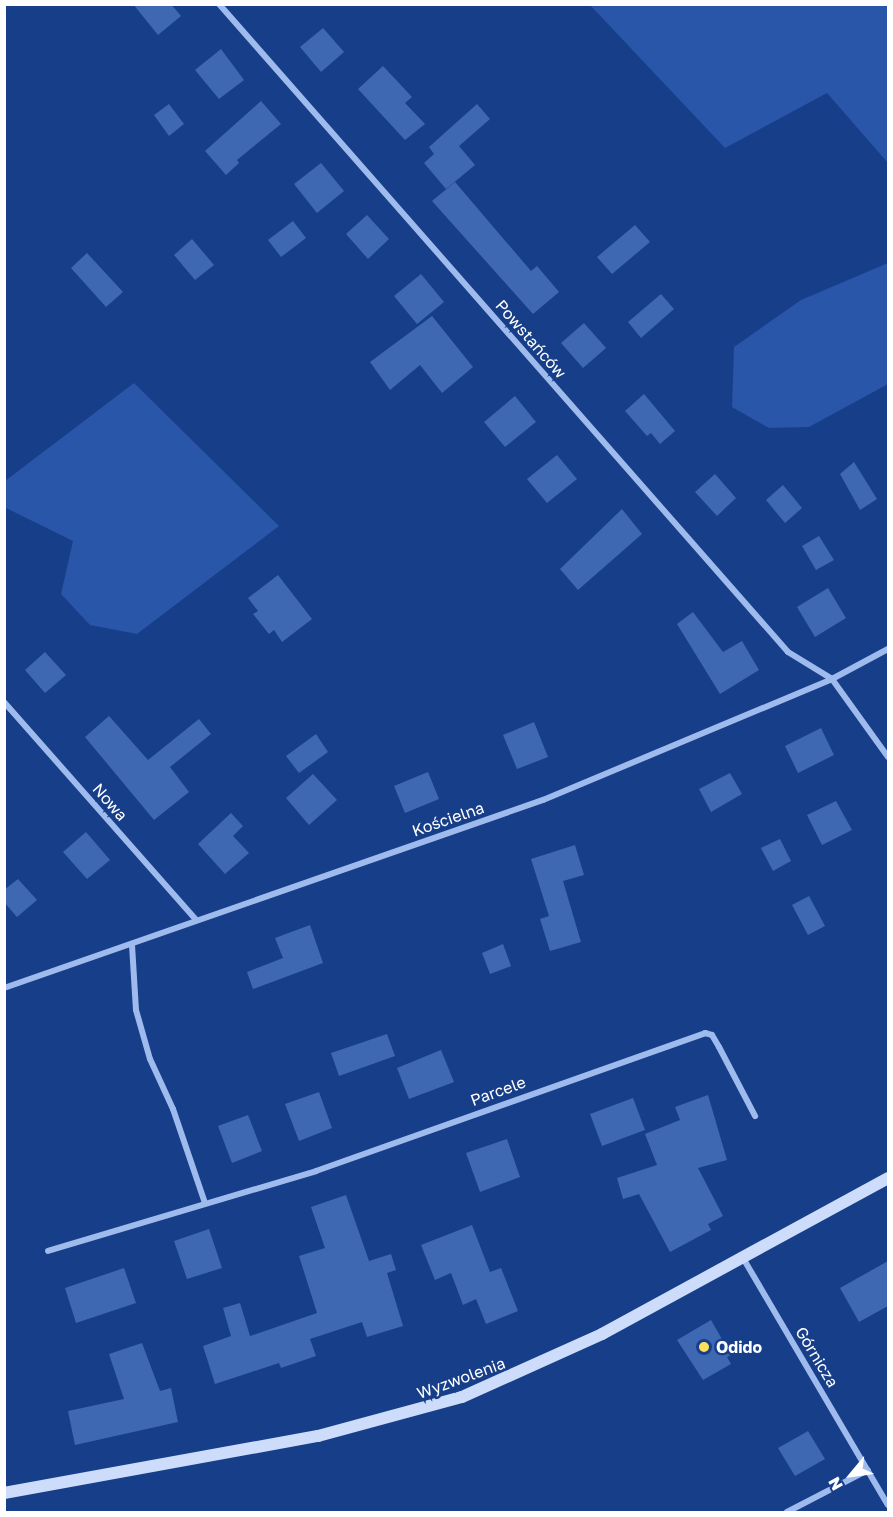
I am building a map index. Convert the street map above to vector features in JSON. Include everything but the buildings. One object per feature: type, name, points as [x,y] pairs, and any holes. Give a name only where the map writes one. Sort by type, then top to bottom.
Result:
[{"type":"main road","name":"Wyzwolenia","points":[[4,1493],[318,1436],[462,1397],[602,1334],[888,1178]]},
{"type":"street","name":"Powstańców","points":[[219,4],[788,652],[832,679]]},
{"type":"street","name":"Kościelna","points":[[4,988],[543,800],[832,679],[888,649]]},
{"type":"street","points":[[832,679],[888,757]]},
{"type":"street","name":"Nowa","points":[[4,702],[196,920]]},
{"type":"street","points":[[132,945],[136,1010],[147,1050],[173,1109],[204,1203]]},
{"type":"street","name":"Parcele","points":[[48,1251],[316,1171],[705,1033],[712,1035],[755,1116]]},
{"type":"street","name":"Górnicza","points":[[743,1258],[888,1504]]},
{"type":"street","points":[[787,1512],[868,1470]]},
{"type":"shaded area","points":[[590,5],[888,5],[888,163],[827,93],[725,148]]},
{"type":"shaded area","points":[[888,263],[888,384],[809,427],[769,428],[732,407],[734,347],[801,300]]},
{"type":"shaded area","points":[[134,383],[279,526],[137,634],[90,625],[61,594],[73,541],[4,507],[5,481]]},
{"type":"place","name":"Odido","points":[[704,1347]]}]
